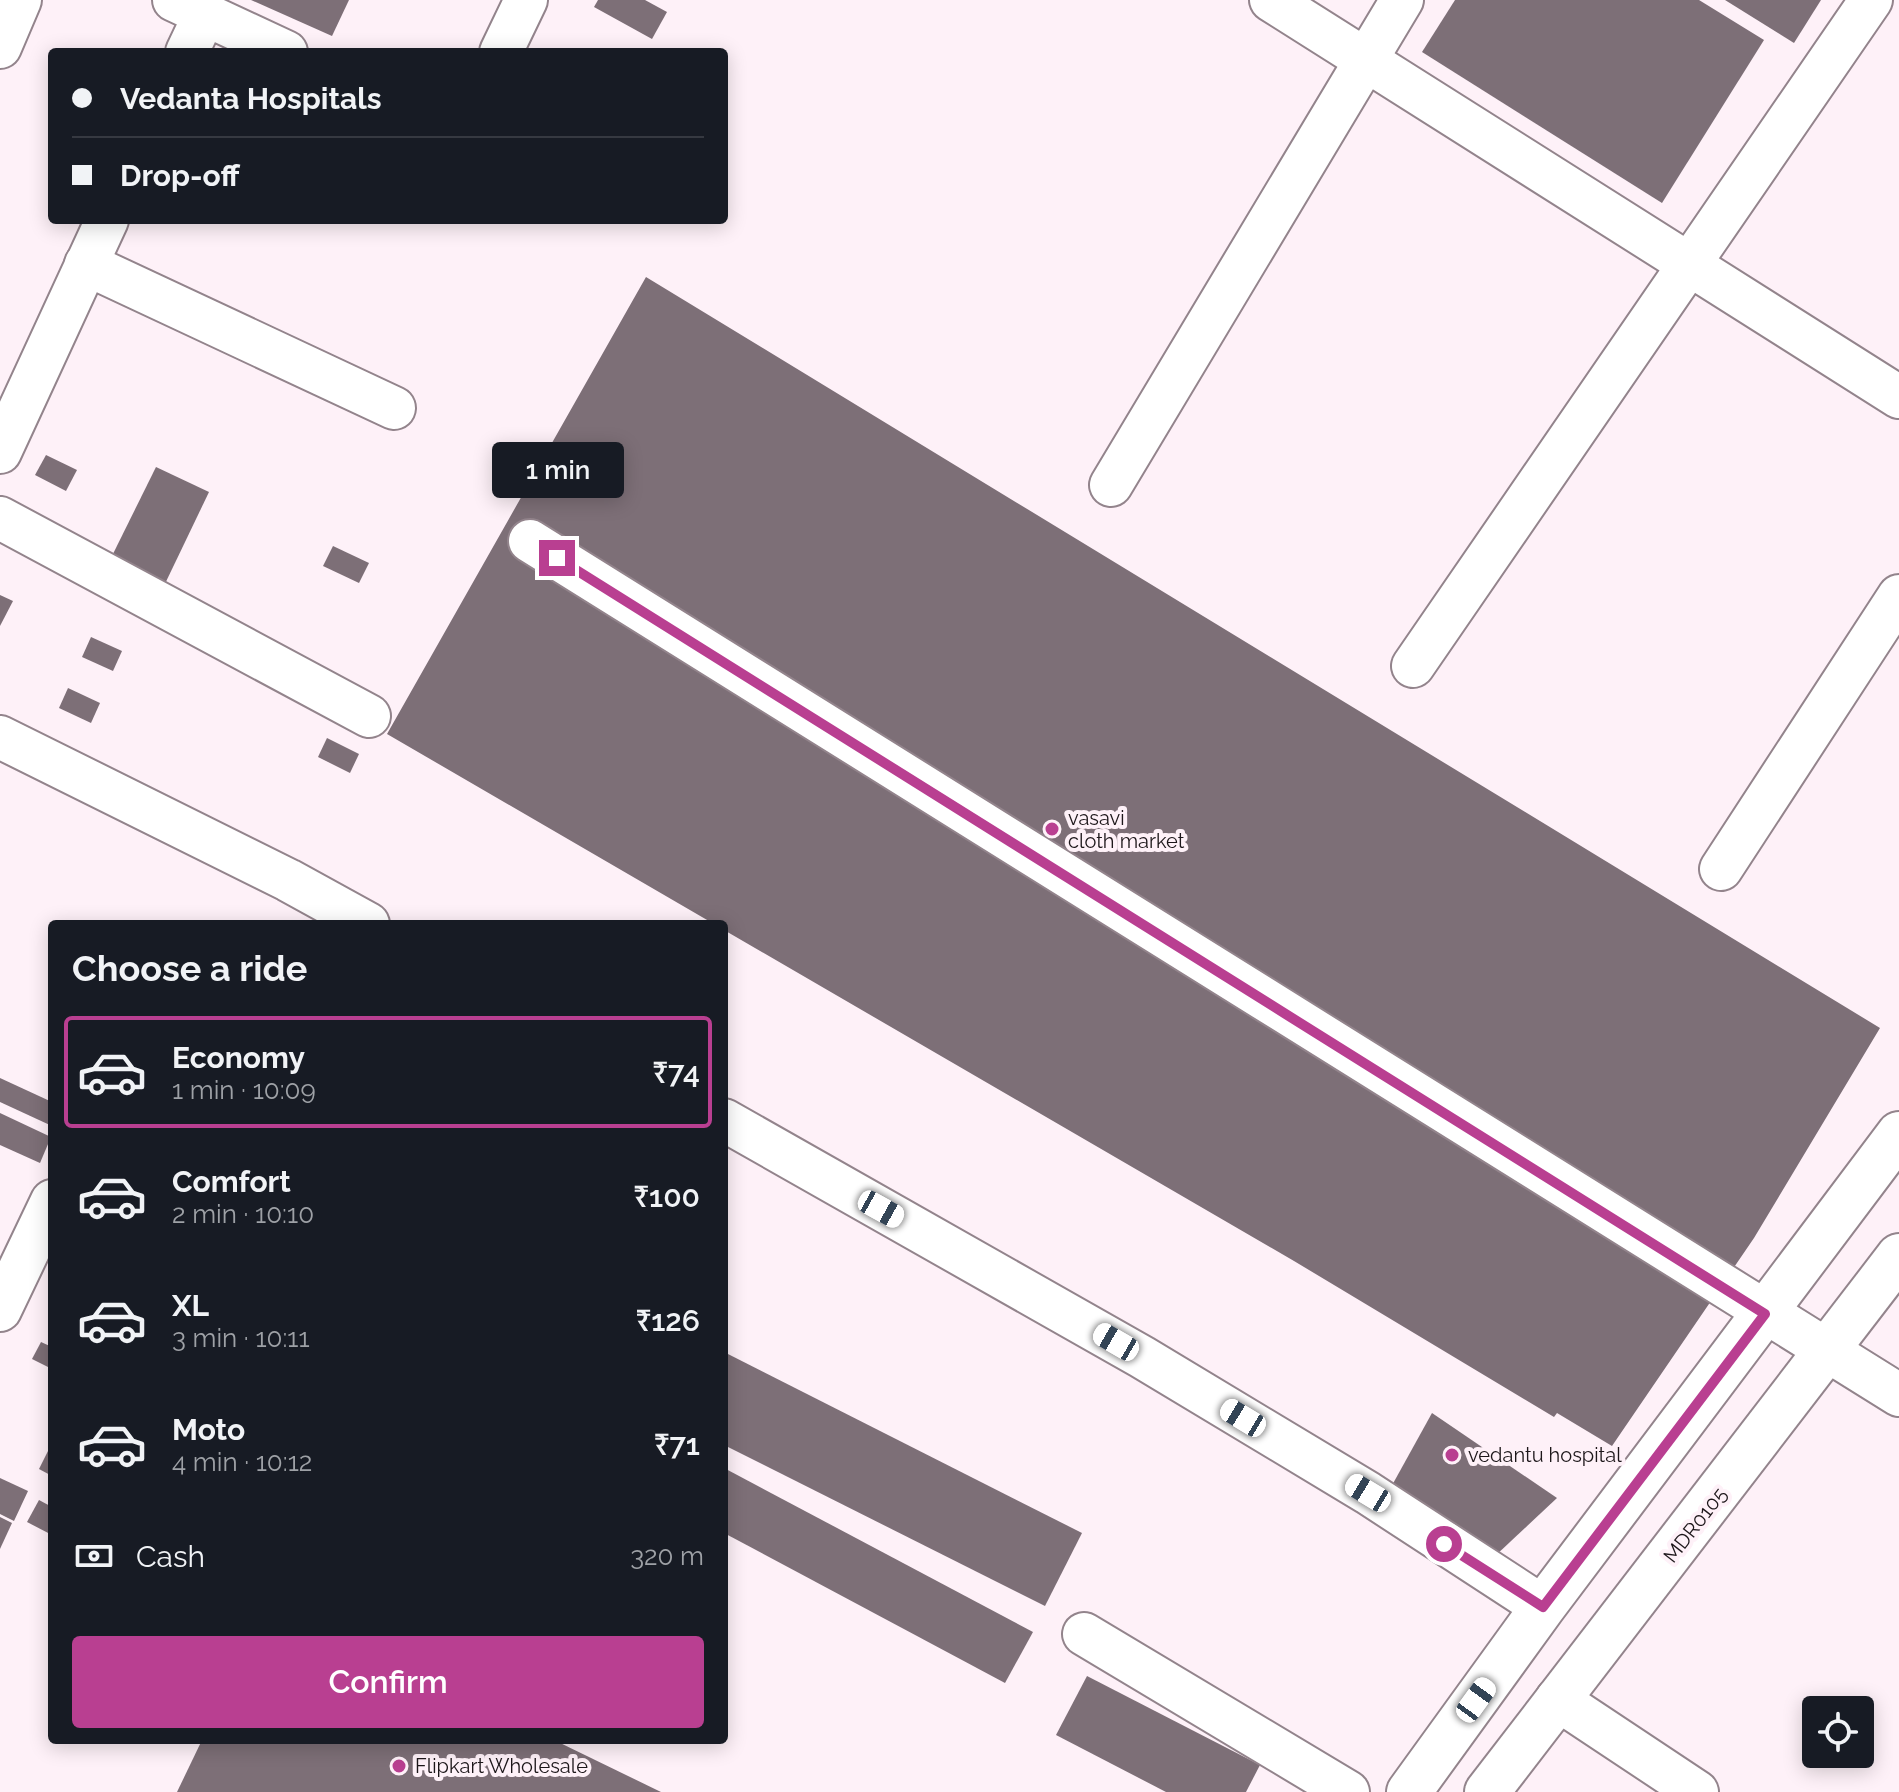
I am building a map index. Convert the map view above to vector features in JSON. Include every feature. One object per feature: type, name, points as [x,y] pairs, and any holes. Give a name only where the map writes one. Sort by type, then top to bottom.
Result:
[{"type":"main road","points":[[1409,1792],[1543,1607],[1899,1134]]},
{"type":"main road","name":"MDR0105","points":[[1487,1792],[1828,1353],[1899,1256]]},
{"type":"street","points":[[0,47],[20,0]]},
{"type":"street","points":[[503,48],[526,0]]},
{"type":"street","points":[[1271,0],[1899,397]]},
{"type":"street","points":[[1111,485],[1402,0]]},
{"type":"street","points":[[1413,666],[1871,0]]},
{"type":"street","points":[[187,48],[189,7],[277,48]]},
{"type":"street","points":[[0,452],[105,224]]},
{"type":"street","points":[[86,264],[394,408]]},
{"type":"street","points":[[0,518],[369,716]]},
{"type":"street","points":[[530,541],[1899,1395]]},
{"type":"street","points":[[1721,869],[1899,596]]},
{"type":"street","points":[[0,737],[288,880],[361,920]]},
{"type":"street","points":[[728,1122],[1142,1357],[1368,1493],[1543,1607]]},
{"type":"street","points":[[0,1310],[48,1209]]},
{"type":"street","points":[[1084,1634],[1348,1792]]},
{"type":"street","points":[[1557,1699],[1697,1792]]},
{"type":"building","points":[[251,0],[349,0],[332,36]]},
{"type":"building","points":[[598,0],[645,0],[667,12],[652,39],[594,7]]},
{"type":"building","points":[[1455,0],[1699,0],[1764,40],[1662,203],[1422,52]]},
{"type":"building","points":[[1725,0],[1821,0],[1794,43]]},
{"type":"building","name":"vasavi cloth market","points":[[646,277],[1880,1028],[1754,1238],[1612,1446],[1557,1413],[1554,1417],[1294,1261],[728,932],[728,920],[707,920],[387,734]]},
{"type":"building","points":[[46,455],[77,470],[66,491],[35,475]]},
{"type":"building","points":[[156,467],[209,492],[162,590],[108,564]]},
{"type":"building","points":[[333,546],[369,563],[359,583],[323,566]]},
{"type":"building","points":[[0,595],[13,601],[0,626]]},
{"type":"building","points":[[91,637],[122,651],[113,671],[82,657]]},
{"type":"building","points":[[68,688],[100,703],[91,723],[59,708]]},
{"type":"building","points":[[327,738],[359,754],[350,773],[318,757]]},
{"type":"building","points":[[0,1078],[48,1100],[48,1124],[0,1102]]},
{"type":"building","points":[[0,1113],[48,1136],[40,1163],[0,1145]]},
{"type":"building","points":[[41,1342],[48,1345],[48,1367],[32,1359]]},
{"type":"building","points":[[728,1354],[1082,1533],[1045,1606],[728,1447]]},
{"type":"building","name":"vedantu hospital","points":[[1432,1413],[1557,1498],[1494,1557],[1385,1498]]},
{"type":"building","points":[[48,1451],[48,1474],[39,1469]]},
{"type":"building","points":[[728,1470],[1033,1632],[1005,1683],[728,1535]]},
{"type":"building","points":[[0,1478],[28,1491],[14,1521],[0,1514]]},
{"type":"building","points":[[39,1500],[48,1505],[48,1533],[27,1522]]},
{"type":"building","points":[[0,1517],[12,1523],[0,1549]]},
{"type":"building","points":[[1087,1676],[1260,1765],[1246,1792],[1166,1792],[1056,1735]]},
{"type":"building","name":"Flipkart Wholesale","points":[[200,1744],[562,1744],[661,1792],[177,1792]]},
{"type":"place","name":"vasavi cloth market","points":[[1052,829]]},
{"type":"place","name":"vedantu hospital","points":[[1452,1455]]},
{"type":"place","name":"Flipkart Wholesale","points":[[399,1766]]},
{"type":"route","points":[[557,558],[1765,1314],[1543,1607],[1444,1544]]}]
